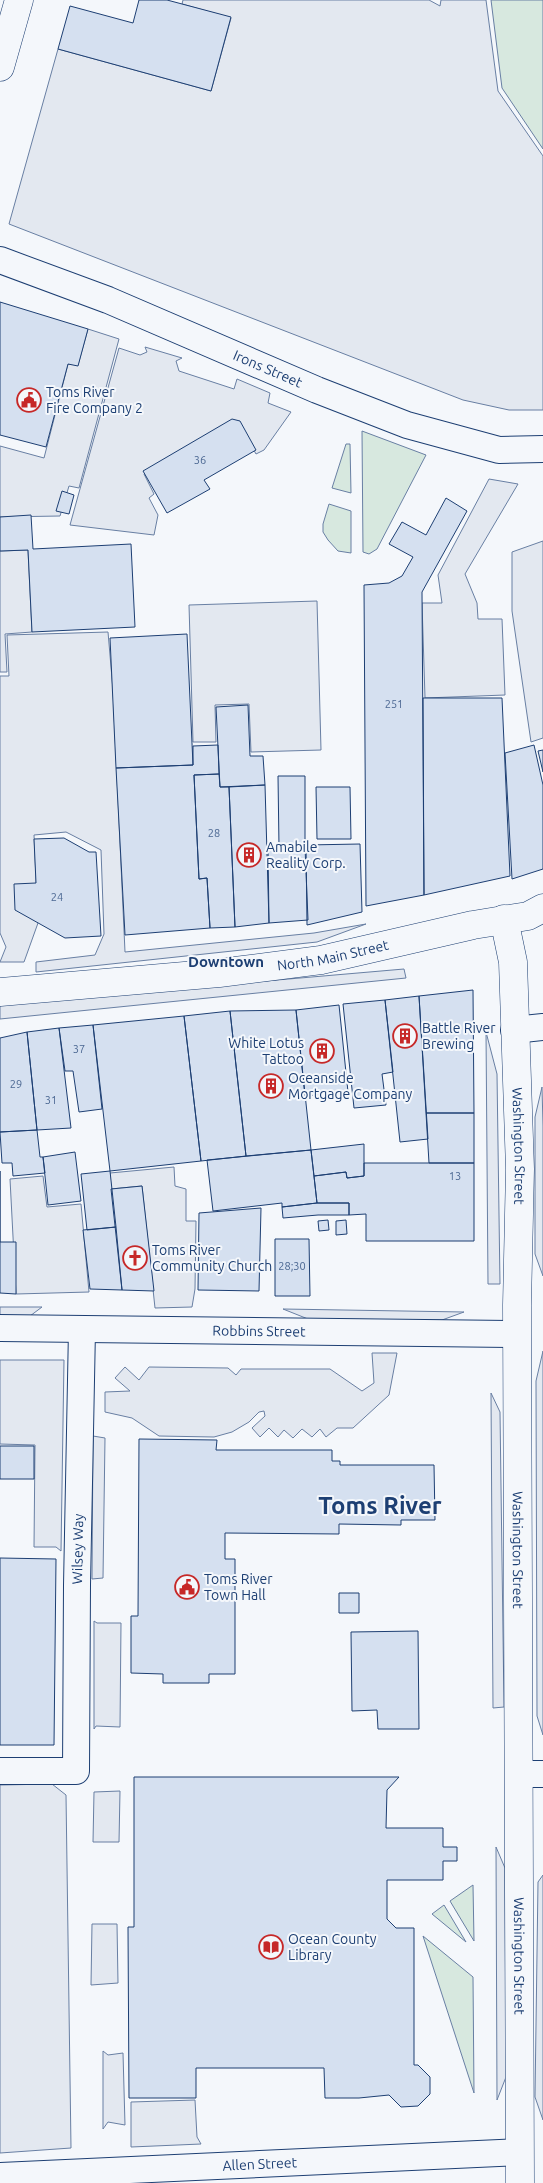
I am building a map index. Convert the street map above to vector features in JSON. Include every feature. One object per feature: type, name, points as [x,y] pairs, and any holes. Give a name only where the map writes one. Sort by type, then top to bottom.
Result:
[{"type":"main road","points":[[0,67],[20,0]]},
{"type":"main road","name":"North Main Street","points":[[0,992],[219,974],[321,960],[504,919],[528,916],[543,908]]},
{"type":"main road","name":"Washington Street","points":[[504,919],[513,962],[520,1169],[518,1334],[531,1774],[519,2152],[520,2183]]},
{"type":"street","name":"Irons Street","points":[[0,260],[108,300],[317,390],[407,425],[499,450],[543,449]]},
{"type":"street","points":[[514,1030],[543,1027]]},
{"type":"street","name":"Robbins Street","points":[[0,1328],[518,1334]]},
{"type":"street","name":"Wilsey Way","points":[[0,1771],[76,1771],[77,1585],[82,1329]]},
{"type":"street","name":"Allen Street","points":[[0,2176],[519,2152]]},
{"type":"shaded area","points":[[183,0],[429,0],[440,6],[441,0],[486,0],[498,91],[543,156],[543,410],[509,410],[463,400],[9,224],[58,49],[211,91],[231,18],[182,4]]},
{"type":"shaded area","points":[[491,0],[543,0],[543,149],[502,88]]},
{"type":"shaded area","points":[[88,329],[119,339],[79,488],[69,486],[60,516],[0,517],[0,446],[44,458],[68,364],[78,365]]},
{"type":"shaded area","points":[[145,347],[182,358],[176,361],[179,371],[234,389],[237,379],[270,393],[268,403],[291,412],[264,450],[256,454],[240,425],[233,422],[144,474],[154,494],[149,498],[158,515],[154,535],[70,525],[119,348],[140,355],[147,352]]},
{"type":"shaded area","points":[[362,431],[426,455],[377,549],[369,554],[363,552]]},
{"type":"shaded area","points":[[346,444],[350,444],[351,493],[332,488]]},
{"type":"shaded area","points":[[489,479],[518,484],[465,574],[477,603],[478,619],[502,619],[505,695],[425,698],[422,603],[442,603],[438,575]]},
{"type":"shaded area","points":[[329,504],[351,511],[351,553],[338,551],[323,532],[323,524]]},
{"type":"shaded area","points":[[543,541],[543,738],[531,742],[512,611],[512,552]]},
{"type":"shaded area","points":[[28,550],[32,632],[5,634],[7,672],[0,672],[0,551]]},
{"type":"shaded area","points":[[317,601],[321,750],[251,752],[249,704],[215,705],[216,742],[193,742],[189,605]]},
{"type":"shaded area","points":[[108,632],[113,690],[125,952],[314,933],[366,924],[317,942],[36,972],[36,962],[95,955],[104,934],[101,850],[66,832],[34,835],[38,923],[24,962],[0,962],[6,947],[0,933],[0,676],[9,676],[7,635]]},
{"type":"shaded area","points":[[404,969],[406,978],[0,1019],[0,1004]]},
{"type":"shaded area","points":[[486,1032],[497,1074],[500,1284],[488,1284]]},
{"type":"shaded area","points":[[542,1087],[543,1276],[535,1254],[535,1117]]},
{"type":"shaded area","points":[[174,1167],[175,1186],[186,1189],[186,1221],[196,1221],[195,1289],[192,1307],[155,1308],[142,1186],[111,1189],[110,1173]]},
{"type":"shaded area","points":[[43,1176],[47,1207],[81,1204],[89,1292],[16,1294],[10,1179]]},
{"type":"shaded area","points":[[0,1307],[42,1307],[30,1316],[0,1316]]},
{"type":"shaded area","points":[[283,1309],[464,1312],[442,1320],[308,1319]]},
{"type":"shaded area","points":[[543,1351],[543,1735],[537,1716],[536,1381]]},
{"type":"shaded area","points":[[372,1353],[397,1353],[389,1395],[353,1428],[337,1428],[326,1437],[320,1429],[312,1437],[302,1429],[293,1438],[284,1430],[278,1437],[269,1428],[260,1437],[252,1428],[265,1416],[264,1411],[259,1412],[249,1422],[232,1432],[214,1437],[159,1436],[132,1418],[105,1412],[105,1392],[130,1391],[115,1378],[125,1367],[139,1380],[149,1367],[228,1368],[236,1375],[241,1369],[330,1369],[362,1391],[374,1383]]},
{"type":"shaded area","points":[[0,1360],[64,1360],[61,1551],[56,1547],[34,1547],[35,1445],[0,1444]]},
{"type":"shaded area","points":[[491,1393],[500,1412],[504,1707],[493,1708]]},
{"type":"shaded area","points":[[93,1436],[105,1438],[103,1578],[92,1579]]},
{"type":"shaded area","points":[[94,1621],[97,1623],[121,1623],[120,1727],[96,1726],[94,1729]]},
{"type":"shaded area","points":[[52,1784],[66,1795],[71,2148],[0,2153],[0,1785]]},
{"type":"shaded area","points":[[120,1791],[119,1842],[93,1842],[94,1792]]},
{"type":"shaded area","points":[[496,1847],[505,1868],[506,2077],[497,2100]]},
{"type":"shaded area","points":[[543,1875],[543,2120],[535,2097],[538,1882]]},
{"type":"shaded area","points":[[473,1885],[474,1941],[450,1901]]},
{"type":"shaded area","points":[[444,1905],[466,1942],[432,1914]]},
{"type":"shaded area","points":[[92,1924],[117,1924],[118,1983],[91,1985]]},
{"type":"shaded area","points":[[423,1936],[473,1977],[474,2093]]},
{"type":"shaded area","points":[[103,2051],[108,2055],[123,2053],[125,2125],[108,2122],[103,2129]]},
{"type":"shaded area","points":[[195,2100],[197,2137],[201,2144],[131,2147],[131,2102]]},
{"type":"building","points":[[139,0],[167,0],[231,17],[211,91],[58,49],[70,6],[133,23]]},
{"type":"building","name":"Toms River Fire Company 2","points":[[0,302],[88,329],[78,366],[68,364],[46,447],[0,435]]},
{"type":"building","points":[[232,419],[240,421],[256,450],[204,480],[210,489],[167,513],[143,471]]},
{"type":"building","points":[[62,491],[74,495],[69,514],[56,511]]},
{"type":"building","points":[[446,498],[467,511],[422,592],[424,895],[366,906],[364,585],[389,583],[402,576],[413,557],[389,544],[402,522],[426,535]]},
{"type":"building","points":[[31,515],[33,549],[131,544],[135,627],[32,632],[28,550],[0,551],[0,517]]},
{"type":"building","points":[[187,634],[193,765],[116,768],[110,638]]},
{"type":"building","points":[[423,698],[502,698],[510,876],[424,895]]},
{"type":"building","points":[[248,705],[250,756],[263,756],[265,785],[220,787],[216,707]]},
{"type":"building","points":[[218,745],[219,774],[194,775],[199,879],[207,878],[210,928],[125,935],[116,768],[193,765],[193,746]]},
{"type":"building","points":[[534,745],[543,785],[543,869],[512,879],[505,753]]},
{"type":"building","points":[[543,750],[543,772],[538,751]]},
{"type":"building","points":[[219,774],[220,787],[229,787],[235,927],[210,928],[207,878],[199,879],[194,775]]},
{"type":"building","points":[[278,776],[305,776],[305,847],[279,847]]},
{"type":"building","name":"Amabile Reality Corp.","points":[[265,785],[269,923],[235,927],[229,787]]},
{"type":"building","points":[[316,787],[350,787],[351,839],[317,839]]},
{"type":"building","points":[[64,838],[89,852],[96,852],[101,936],[65,938],[15,910],[14,884],[36,883],[34,839]]},
{"type":"building","points":[[360,844],[362,912],[307,925],[306,845]]},
{"type":"building","points":[[305,847],[308,920],[269,923],[268,848]]},
{"type":"building","points":[[473,990],[474,1113],[426,1113],[419,996]]},
{"type":"building","name":"Battle River Brewing","points":[[419,996],[428,1139],[400,1142],[385,1000]]},
{"type":"building","points":[[385,1000],[393,1072],[382,1074],[386,1105],[354,1108],[343,1004]]},
{"type":"building","name":"White Lotus Tattoo","points":[[339,1005],[348,1092],[305,1096],[296,1010]]},
{"type":"building","name":"Oceanside Mortgage Company","points":[[296,1010],[311,1150],[246,1156],[230,1011]]},
{"type":"building","points":[[230,1011],[246,1156],[201,1161],[184,1016]]},
{"type":"building","points":[[184,1016],[201,1161],[110,1171],[93,1025]]},
{"type":"building","points":[[93,1025],[102,1109],[79,1112],[73,1071],[65,1071],[59,1028]]},
{"type":"building","points":[[59,1028],[71,1128],[37,1130],[27,1032]]},
{"type":"building","points":[[27,1032],[37,1130],[0,1132],[0,1038]]},
{"type":"building","points":[[426,1113],[474,1113],[474,1163],[429,1163]]},
{"type":"building","points":[[37,1130],[40,1157],[43,1157],[45,1173],[13,1176],[12,1163],[2,1163],[0,1132]]},
{"type":"building","points":[[364,1144],[364,1176],[347,1178],[346,1172],[314,1176],[311,1150]]},
{"type":"building","points":[[311,1150],[317,1203],[282,1207],[282,1203],[213,1211],[207,1160]]},
{"type":"building","points":[[75,1152],[81,1201],[48,1205],[43,1157]]},
{"type":"building","points":[[364,1163],[474,1163],[474,1241],[366,1241],[366,1214],[349,1215],[349,1203],[317,1203],[314,1176],[346,1172],[347,1178],[364,1176]]},
{"type":"building","points":[[110,1171],[116,1227],[87,1230],[81,1174]]},
{"type":"building","name":"Toms River Community Church","points":[[142,1186],[154,1291],[122,1290],[111,1189]]},
{"type":"building","points":[[317,1203],[349,1203],[349,1215],[283,1218],[282,1207]]},
{"type":"building","points":[[261,1208],[259,1291],[198,1290],[199,1213]]},
{"type":"building","points":[[328,1220],[329,1230],[319,1231],[318,1221]]},
{"type":"building","points":[[346,1220],[347,1234],[336,1235],[336,1221]]},
{"type":"building","points":[[116,1227],[122,1290],[90,1289],[83,1230]]},
{"type":"building","points":[[275,1239],[309,1239],[310,1296],[275,1296]]},
{"type":"building","points":[[0,1242],[16,1242],[16,1294],[0,1293]]},
{"type":"building","name":"Toms River Town Hall","points":[[139,1439],[217,1440],[216,1450],[332,1450],[332,1461],[340,1461],[340,1465],[434,1465],[435,1520],[401,1520],[401,1525],[339,1524],[339,1534],[225,1533],[225,1559],[235,1559],[235,1674],[209,1674],[209,1683],[163,1683],[163,1674],[131,1673],[131,1616],[138,1616]]},
{"type":"building","points":[[0,1446],[34,1446],[34,1479],[0,1479]]},
{"type":"building","points":[[0,1558],[56,1559],[54,1745],[0,1745]]},
{"type":"building","points":[[339,1593],[359,1593],[359,1613],[339,1613]]},
{"type":"building","points":[[418,1631],[419,1729],[378,1729],[377,1710],[352,1711],[351,1632]]},
{"type":"building","name":"Ocean County Library","points":[[134,1777],[399,1777],[387,1790],[386,1828],[443,1828],[443,1847],[457,1847],[457,1861],[443,1861],[443,1880],[387,1880],[387,1919],[396,1928],[414,1928],[414,2065],[418,2065],[430,2077],[430,2094],[418,2106],[401,2107],[389,2095],[359,2098],[325,2098],[324,2068],[196,2068],[196,2098],[129,2098],[128,1927],[134,1927]]},
{"type":"place","name":"Toms River Fire Company 2","points":[[29,400]]},
{"type":"place","name":"Amabile Reality Corp.","points":[[249,855]]},
{"type":"place","name":"Battle River Brewing","points":[[405,1036]]},
{"type":"place","name":"White Lotus Tattoo","points":[[322,1051]]},
{"type":"place","name":"Oceanside Mortgage Company","points":[[271,1086]]},
{"type":"place","name":"Toms River Community Church","points":[[135,1258]]},
{"type":"place","name":"Toms River Town Hall","points":[[187,1587]]},
{"type":"place","name":"Ocean County Library","points":[[271,1947]]},
{"type":"district","name":"Downtown","points":[[226,961]]},
{"type":"district","name":"Toms River","points":[[380,1505]]}]
